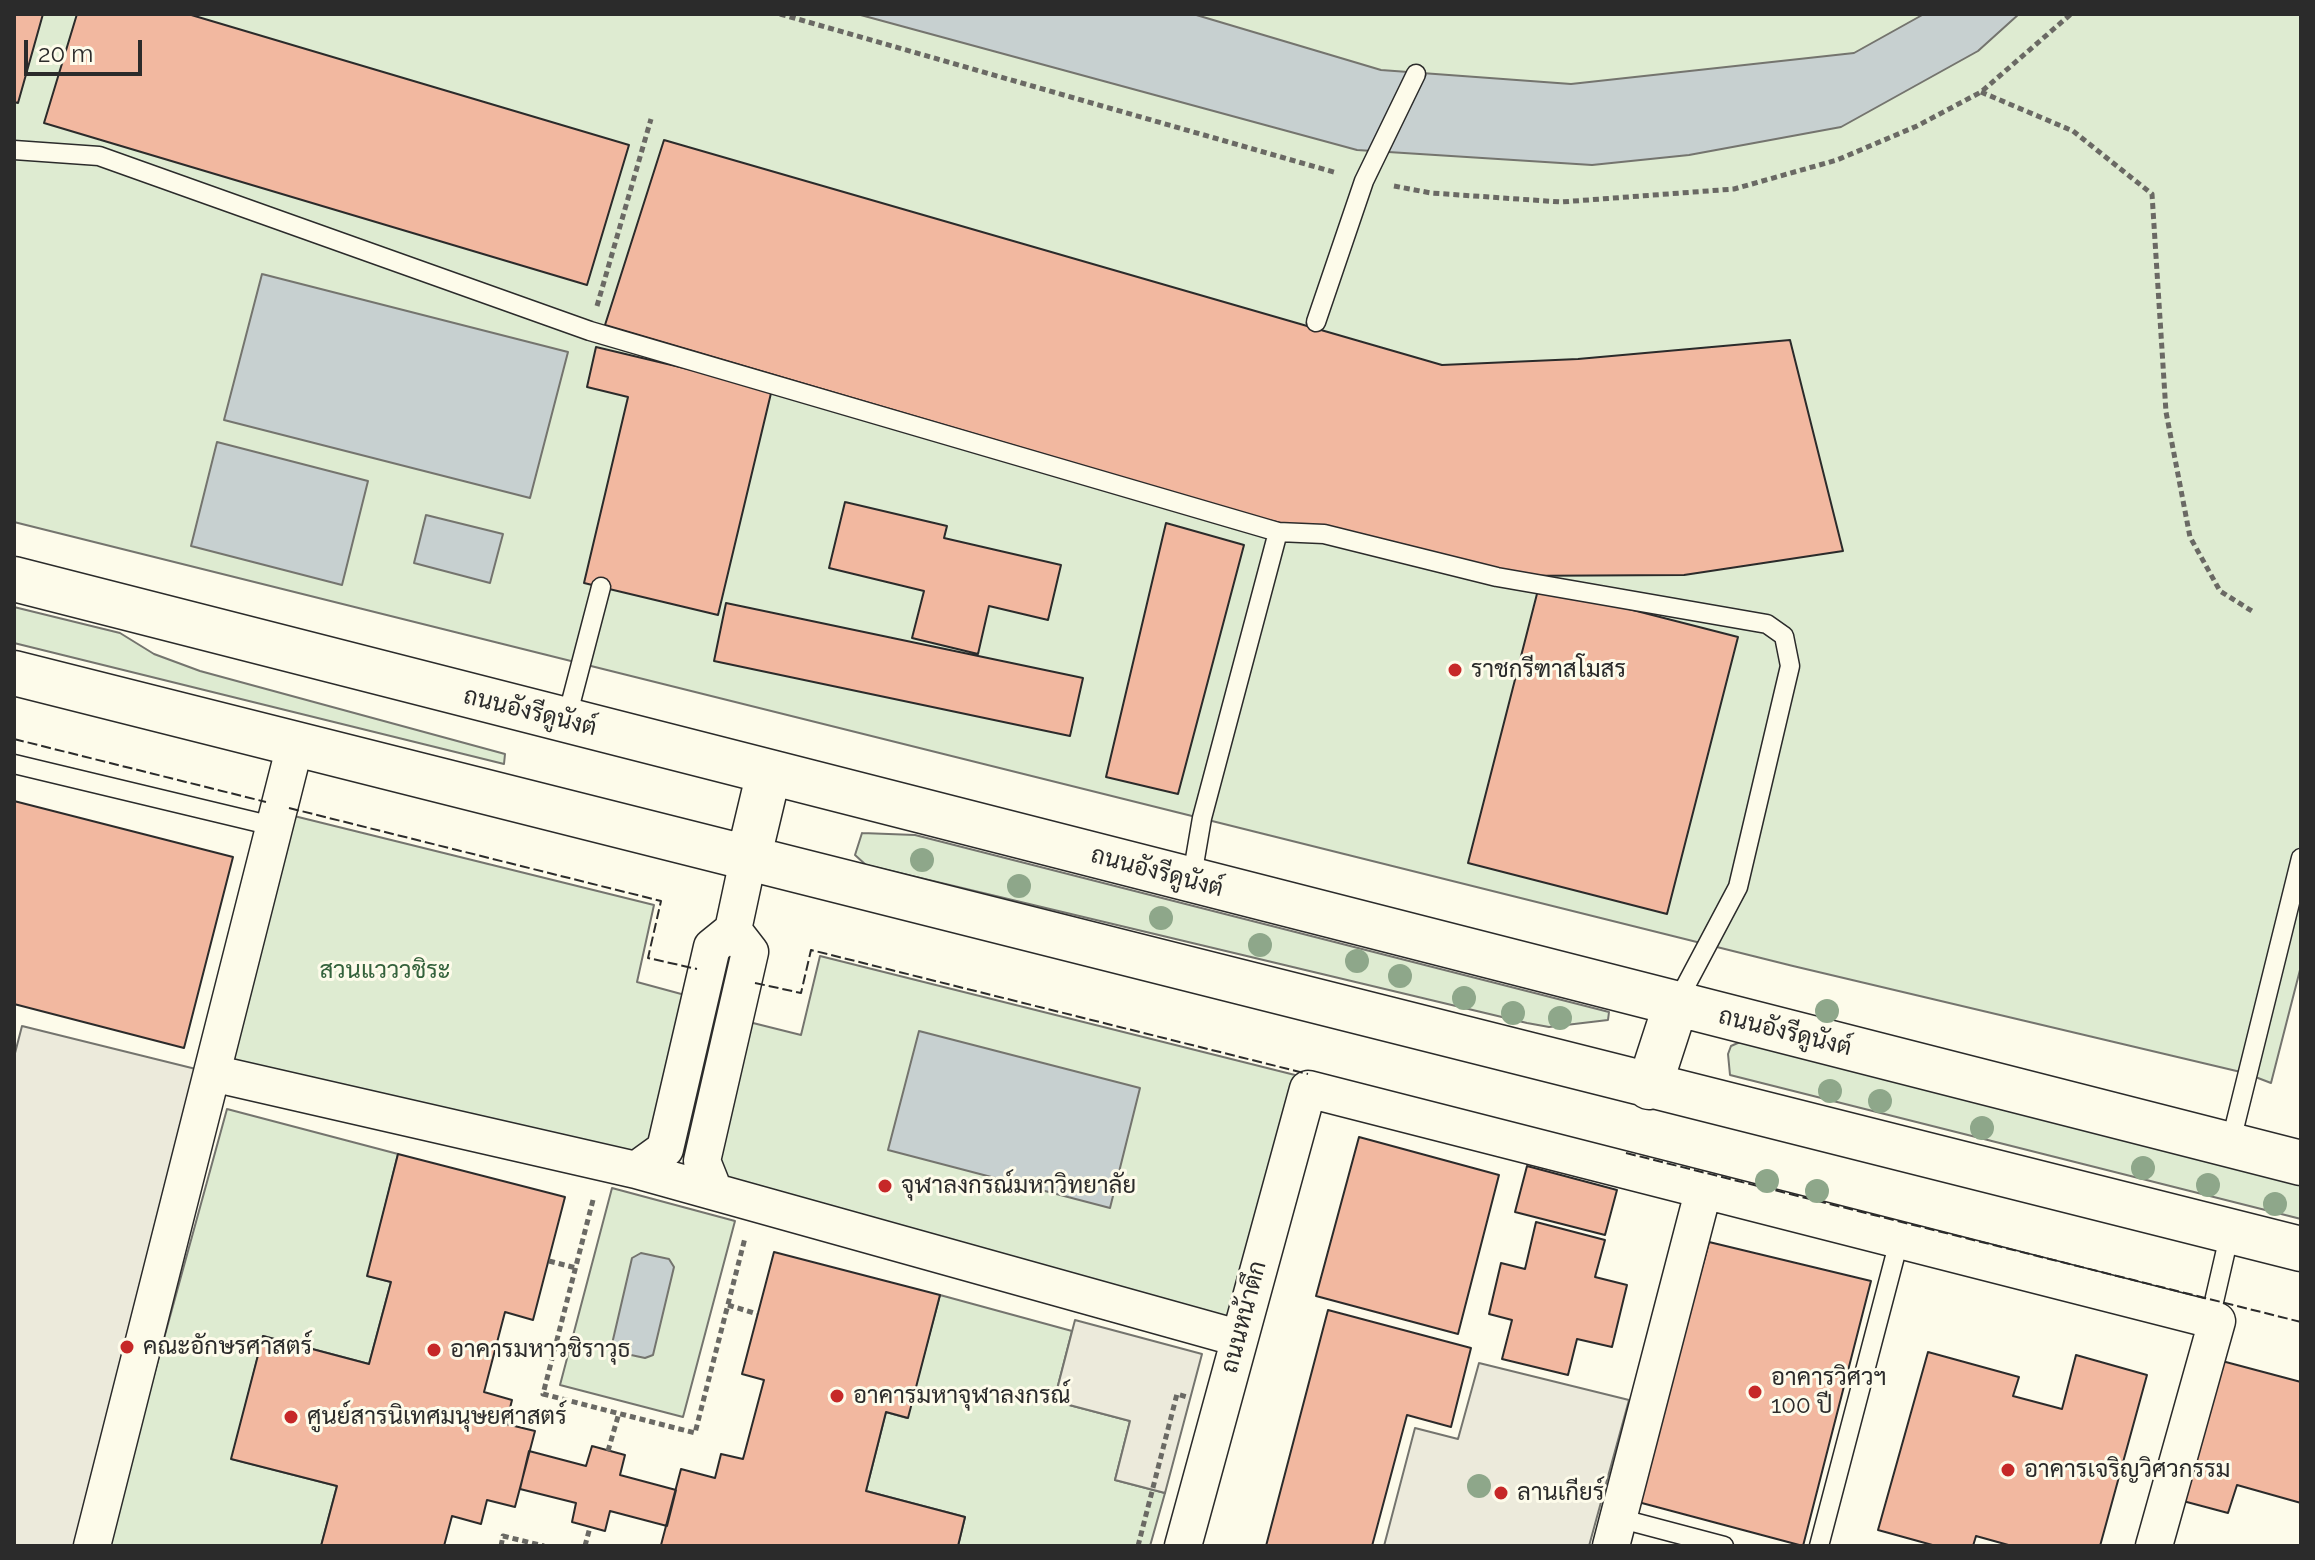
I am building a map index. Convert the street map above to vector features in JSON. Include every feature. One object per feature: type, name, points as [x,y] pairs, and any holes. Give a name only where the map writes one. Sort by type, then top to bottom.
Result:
[{"type":"main road","name":"ถนนอังรีดูนังต์","points":[[14,579],[2301,1163]]},
{"type":"main road","points":[[14,673],[2301,1249]]},
{"type":"main road","points":[[748,860],[769,772]]},
{"type":"main road","points":[[1649,1087],[1676,1004]]},
{"type":"street","points":[[92,1546],[295,745]]},
{"type":"street","points":[[619,1166],[665,1149],[712,947],[733,930],[748,860]]},
{"type":"street","points":[[714,1191],[702,1161],[750,952],[733,930]]},
{"type":"street","points":[[212,1073],[619,1166],[1238,1338]]},
{"type":"street","name":"ถนนหน้าตึก","points":[[1183,1546],[1308,1089],[1703,1192]]},
{"type":"street","points":[[1615,1532],[1703,1192],[2217,1321],[2154,1546]]},
{"type":"lane","points":[[1316,322],[1371,161],[1416,74]]},
{"type":"lane","points":[[14,150],[99,156],[657,356],[1278,532],[1324,534],[1497,577],[1767,624],[1784,636],[1790,666],[1742,872],[1738,887],[1676,1004]]},
{"type":"lane","points":[[1191,882],[1202,818],[1278,532]]},
{"type":"lane","points":[[566,721],[601,587]]},
{"type":"lane","points":[[14,764],[273,826]]},
{"type":"lane","points":[[2230,1145],[2301,858]]},
{"type":"lane","points":[[2210,1319],[2230,1232]]},
{"type":"lane","points":[[1819,1546],[1899,1241]]},
{"type":"lane","points":[[1615,1532],[1724,1546]]},
{"type":"path","points":[[780,14],[1364,181],[1431,193],[1561,202],[1734,189],[1837,160],[1917,126],[1981,92],[2071,14]]},
{"type":"path","points":[[1981,92],[2073,131],[2152,194],[2166,412],[2190,537],[2220,591],[2255,613]]},
{"type":"path","points":[[590,331],[651,119]]},
{"type":"path","points":[[619,1166],[576,1268],[543,1394],[695,1433],[754,1202]]},
{"type":"path","points":[[549,1261],[576,1268]]},
{"type":"path","points":[[728,1305],[757,1314]]},
{"type":"path","points":[[1138,1546],[1177,1394],[1191,1398]]},
{"type":"path","points":[[608,1451],[619,1413]]},
{"type":"path","points":[[585,1546],[590,1527]]},
{"type":"path","points":[[501,1546],[503,1536],[544,1546]]},
{"type":"green space","name":"ราชกรีฑาสโมสร","points":[[14,14],[2301,14],[2301,966],[2271,1083],[2245,1073],[1793,966],[14,522]]},
{"type":"green space","points":[[14,607],[120,633],[154,654],[200,671],[505,754],[504,764],[14,643]]},
{"type":"green space","name":"สวนแวววชิระ","points":[[282,813],[654,905],[637,982],[696,998],[656,1141],[621,1158],[221,1064]]},
{"type":"green space","points":[[862,833],[915,835],[1609,1012],[1608,1020],[1549,1027],[1527,1023],[866,865],[855,855]]},
{"type":"green space","points":[[820,956],[1303,1077],[1230,1330],[717,1185],[711,1162],[745,1021],[801,1035]]},
{"type":"green space","points":[[1740,1042],[2301,1185],[2301,1219],[1730,1075],[1728,1054],[1731,1046]]},
{"type":"green space","points":[[227,1109],[398,1154],[368,1276],[391,1282],[369,1364],[263,1336],[232,1459],[337,1486],[321,1546],[107,1546]]},
{"type":"green space","points":[[612,1188],[735,1221],[683,1417],[560,1385]]},
{"type":"green space","points":[[940,1295],[1072,1331],[1054,1401],[1130,1421],[1115,1480],[1165,1493],[1150,1546],[958,1546],[965,1517],[866,1491],[886,1412],[907,1418]]},
{"type":"shaded area","points":[[857,14],[1193,14],[1381,70],[1571,84],[1854,53],[1924,14],[2019,14],[1978,51],[1841,127],[1689,155],[1592,165],[1357,150]]},
{"type":"shaded area","points":[[262,274],[568,352],[530,498],[224,420]]},
{"type":"shaded area","points":[[217,442],[368,481],[342,585],[191,546]]},
{"type":"shaded area","points":[[426,515],[503,534],[490,583],[414,563]]},
{"type":"shaded area","points":[[22,1026],[212,1073],[92,1546],[14,1546],[14,1057]]},
{"type":"shaded area","points":[[919,1031],[1140,1088],[1110,1208],[888,1150]]},
{"type":"shaded area","points":[[641,1253],[669,1259],[674,1267],[653,1355],[645,1358],[617,1352],[612,1344],[632,1258]]},
{"type":"shaded area","points":[[1075,1320],[1202,1354],[1165,1493],[1115,1480],[1130,1421],[1054,1401]]},
{"type":"shaded area","name":"ลานเกียร์","points":[[1479,1363],[1629,1400],[1589,1546],[1384,1546],[1415,1428],[1458,1439]]},
{"type":"building","points":[[14,14],[43,14],[18,103],[14,102]]},
{"type":"building","points":[[77,14],[188,14],[629,145],[587,285],[44,123]]},
{"type":"building","points":[[664,140],[1442,365],[1578,359],[1790,340],[1843,551],[1684,575],[1501,576],[1256,517],[605,325]]},
{"type":"building","points":[[596,347],[772,389],[718,615],[584,583],[628,397],[587,387]]},
{"type":"building","points":[[845,502],[947,526],[944,538],[1061,565],[1048,620],[989,606],[978,654],[912,638],[924,591],[829,568]]},
{"type":"building","points":[[1166,523],[1244,545],[1178,794],[1106,777]]},
{"type":"building","points":[[1539,586],[1738,637],[1667,914],[1468,863]]},
{"type":"building","points":[[726,603],[1083,678],[1070,736],[714,661]]},
{"type":"building","points":[[14,801],[233,857],[184,1048],[14,1004]]},
{"type":"building","points":[[1359,1137],[1499,1175],[1458,1334],[1316,1296]]},
{"type":"building","name":"อาคารมหาวชิราวุธ","points":[[398,1154],[565,1197],[533,1320],[505,1312],[484,1392],[512,1400],[506,1424],[535,1431],[515,1507],[487,1500],[481,1524],[452,1516],[444,1546],[321,1546],[337,1486],[231,1459],[263,1336],[369,1364],[391,1282],[367,1276]]},
{"type":"building","points":[[1527,1166],[1617,1190],[1605,1235],[1515,1212]]},
{"type":"building","points":[[1536,1222],[1605,1240],[1595,1277],[1627,1285],[1612,1347],[1577,1339],[1568,1375],[1502,1359],[1512,1320],[1489,1314],[1501,1263],[1525,1269]]},
{"type":"building","name":"อาคารวิศวฯ 100 ปี","points":[[1709,1242],[1871,1281],[1803,1546],[1638,1502]]},
{"type":"building","name":"อาคารมหาจุฬาลงกรณ์","points":[[774,1252],[940,1295],[908,1418],[886,1412],[866,1491],[965,1517],[958,1546],[661,1545],[681,1469],[715,1478],[721,1454],[743,1459],[764,1380],[742,1374]]},
{"type":"building","points":[[1328,1310],[1471,1348],[1451,1427],[1407,1415],[1372,1546],[1266,1546]]},
{"type":"building","name":"อาคารเจริญวิศวกรรม","points":[[1928,1352],[2019,1377],[2013,1396],[2062,1409],[2076,1355],[2147,1375],[2100,1546],[2012,1546],[1976,1536],[1973,1546],[1936,1546],[1878,1530]]},
{"type":"building","points":[[2222,1361],[2301,1382],[2301,1503],[2237,1485],[2228,1513],[2183,1501]]},
{"type":"building","points":[[592,1446],[625,1455],[620,1475],[676,1490],[667,1526],[610,1511],[605,1531],[572,1522],[576,1503],[520,1489],[529,1451],[586,1466]]},
{"type":"fence","points":[[14,739],[266,802]]},
{"type":"fence","points":[[289,808],[661,901],[648,958],[697,969]]},
{"type":"fence","points":[[755,983],[801,993],[811,950],[1308,1074]]},
{"type":"fence","points":[[1626,1153],[2301,1322]]},
{"type":"place","name":"ราชกรีฑาสโมสร","points":[[1455,670]]},
{"type":"place","name":"จุฬาลงกรณ์มหาวิทยาลัย","points":[[885,1186]]},
{"type":"place","name":"คณะอักษรศาสตร์","points":[[127,1347]]},
{"type":"place","name":"อาคารมหาวชิราวุธ","points":[[434,1350]]},
{"type":"place","name":"อาคารวิศวฯ 100 ปี","points":[[1755,1392]]},
{"type":"place","name":"อาคารมหาจุฬาลงกรณ์","points":[[837,1396]]},
{"type":"place","name":"ศูนย์สารนิเทศมนุษยศาสตร์","points":[[291,1417]]},
{"type":"place","name":"อาคารเจริญวิศวกรรม","points":[[2008,1470]]},
{"type":"place","name":"ลานเกียร์","points":[[1501,1493]]}]
